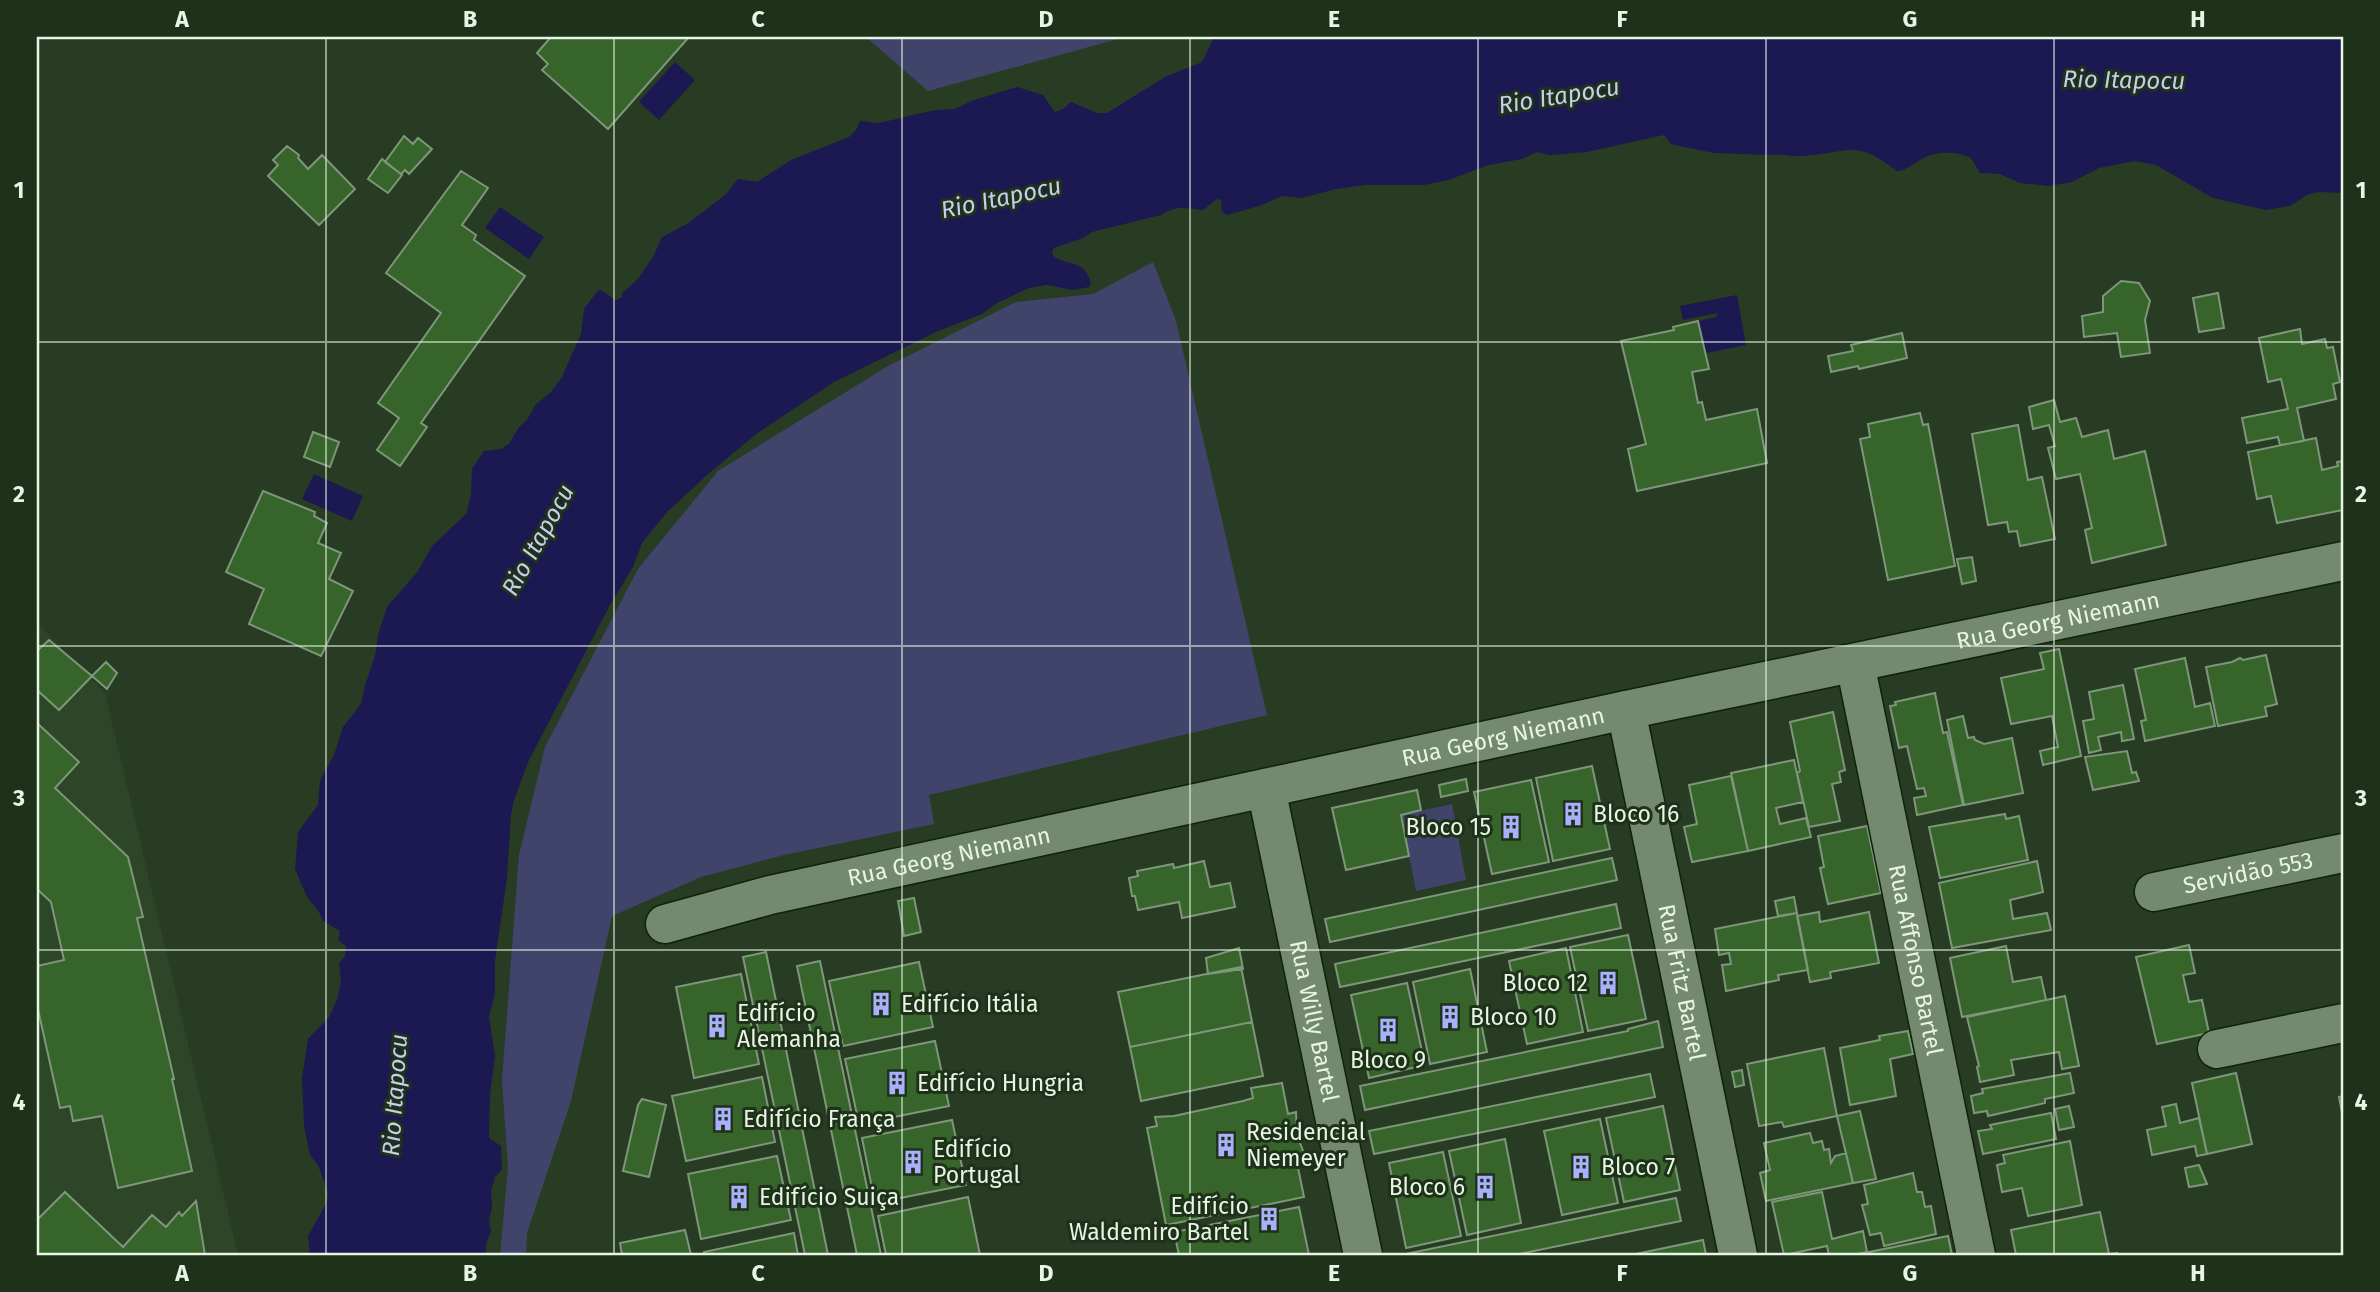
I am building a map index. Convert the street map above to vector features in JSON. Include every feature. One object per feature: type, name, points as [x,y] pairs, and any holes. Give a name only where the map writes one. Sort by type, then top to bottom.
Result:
[{"type":"street","name":"Rua Georg Niemann","points":[[665,924],[773,911],[1266,788],[2343,561]]},
{"type":"street","name":"Rua Affonso Bartel","points":[[1855,663],[1976,1255]]},
{"type":"street","name":"Rua Fritz Bartel","points":[[1626,710],[1738,1255]]},
{"type":"street","name":"Rua Willy Bartel","points":[[1266,788],[1363,1255]]},
{"type":"street","name":"Servidão 553","points":[[2154,892],[2343,853]]},
{"type":"street","points":[[2217,1049],[2343,1023]]},
{"type":"shaded area","points":[[866,37],[1125,37],[928,91]]},
{"type":"shaded area","points":[[1153,262],[1176,321],[1267,715],[929,795],[934,824],[784,855],[701,877],[612,916],[571,1101],[527,1233],[526,1255],[500,1255],[508,1168],[502,1080],[519,855],[545,747],[638,569],[718,471],[888,366],[1016,302],[1093,294]]},
{"type":"shaded area","points":[[37,623],[105,693],[238,1255],[37,1255]]},
{"type":"shaded area","points":[[1452,804],[1466,880],[1416,891],[1401,815]]},
{"type":"water","name":"Rio Itapocu","points":[[1214,37],[2343,37],[2343,193],[2319,192],[2307,195],[2290,206],[2266,210],[2213,198],[2156,165],[2135,161],[2099,168],[2072,182],[2049,186],[2020,183],[2000,174],[1980,173],[1971,158],[1953,153],[1928,156],[1897,171],[1871,154],[1860,151],[1799,156],[1714,153],[1674,145],[1664,135],[1587,152],[1549,155],[1537,152],[1522,159],[1489,165],[1448,180],[1424,185],[1365,185],[1302,198],[1282,196],[1228,215],[1222,211],[1221,200],[1217,199],[1203,210],[1171,210],[1161,215],[1092,232],[1054,248],[1054,257],[1085,270],[1091,283],[1089,287],[1073,290],[1047,285],[1029,288],[997,303],[982,314],[938,331],[834,382],[756,434],[667,512],[642,543],[633,567],[610,605],[529,760],[514,800],[507,878],[495,961],[495,993],[489,1017],[495,1056],[490,1095],[489,1138],[501,1146],[502,1170],[495,1177],[491,1191],[491,1231],[486,1244],[486,1255],[310,1255],[308,1236],[327,1202],[328,1192],[318,1165],[310,1155],[304,1126],[302,1078],[308,1039],[329,1017],[337,1000],[341,982],[339,963],[345,956],[346,946],[338,940],[340,931],[323,921],[307,897],[295,869],[298,832],[318,805],[320,781],[334,755],[343,727],[361,704],[387,607],[418,571],[432,546],[466,514],[471,495],[472,469],[484,451],[501,449],[509,444],[536,404],[551,392],[562,377],[581,334],[584,309],[599,289],[616,300],[622,297],[622,293],[638,279],[654,255],[662,237],[687,224],[725,195],[738,179],[757,182],[791,160],[849,137],[860,121],[879,123],[935,110],[955,109],[971,101],[1017,87],[1043,95],[1055,112],[1071,102],[1097,113],[1107,113],[1165,77],[1202,62]]},
{"type":"water","points":[[675,62],[695,80],[659,120],[639,102]]},
{"type":"water","points":[[500,207],[544,237],[529,259],[485,228]]},
{"type":"water","points":[[1737,295],[1746,345],[1706,353],[1698,321],[1717,317],[1717,313],[1683,320],[1680,306]]},
{"type":"water","points":[[314,474],[363,496],[352,521],[302,499]]},
{"type":"building","points":[[551,37],[689,37],[608,129],[542,70],[548,64],[537,53]]},
{"type":"building","points":[[404,136],[413,144],[418,138],[432,149],[409,174],[405,170],[401,174],[385,162]]},
{"type":"building","points":[[287,146],[299,155],[298,158],[308,169],[322,155],[355,189],[319,225],[268,176],[278,165],[273,160]]},
{"type":"building","points":[[382,159],[402,175],[388,193],[368,179]]},
{"type":"building","points":[[461,171],[488,188],[462,225],[476,235],[474,240],[525,276],[421,423],[427,427],[400,466],[377,450],[399,418],[378,403],[441,313],[386,273]]},
{"type":"building","points":[[2121,281],[2139,283],[2150,301],[2145,320],[2150,353],[2121,357],[2117,333],[2084,337],[2082,316],[2103,312],[2103,296]]},
{"type":"building","points":[[2218,293],[2224,328],[2199,332],[2193,298]]},
{"type":"building","points":[[1698,321],[1709,369],[1692,372],[1698,403],[1702,402],[1706,420],[1757,409],[1767,463],[1637,491],[1628,449],[1646,444],[1621,341],[1674,330],[1673,327]]},
{"type":"building","points":[[2300,329],[2302,344],[2325,339],[2327,348],[2333,347],[2340,382],[2333,384],[2336,399],[2297,408],[2304,441],[2280,445],[2278,437],[2247,443],[2242,418],[2288,409],[2281,379],[2268,382],[2259,338]]},
{"type":"building","points":[[1902,333],[1907,358],[1859,369],[1858,366],[1831,372],[1828,356],[1853,351],[1851,345]]},
{"type":"building","points":[[2054,400],[2060,422],[2076,418],[2082,437],[2108,430],[2114,459],[2145,451],[2166,545],[2092,563],[2085,530],[2092,528],[2080,474],[2056,479],[2048,448],[2055,446],[2049,425],[2033,429],[2029,407]]},
{"type":"building","points":[[1920,413],[1923,425],[1928,424],[1955,566],[1888,580],[1860,439],[1870,437],[1868,424]]},
{"type":"building","points":[[2018,425],[2028,480],[2042,477],[2055,539],[2020,546],[2017,531],[2009,532],[2007,522],[1988,525],[1972,434]]},
{"type":"building","points":[[313,432],[339,442],[330,467],[304,457]]},
{"type":"building","points":[[2316,438],[2322,470],[2338,466],[2337,462],[2343,461],[2343,510],[2277,523],[2271,496],[2257,499],[2248,452]]},
{"type":"building","points":[[263,491],[315,512],[314,516],[327,523],[318,543],[341,553],[329,579],[353,591],[321,656],[249,624],[264,589],[226,572]]},
{"type":"building","points":[[1972,557],[1976,581],[1962,584],[1957,559]]},
{"type":"building","points":[[49,640],[92,676],[59,710],[37,690],[37,651]]},
{"type":"building","points":[[2059,649],[2081,756],[2043,765],[2040,751],[2058,747],[2052,716],[2011,724],[2001,678],[2044,669],[2040,653]]},
{"type":"building","points":[[2266,655],[2277,704],[2265,707],[2267,716],[2218,726],[2206,667],[2240,658],[2243,660]]},
{"type":"building","points":[[2185,658],[2195,707],[2210,703],[2215,726],[2145,741],[2141,721],[2146,720],[2135,669]]},
{"type":"building","points":[[106,662],[117,673],[107,689],[92,676]]},
{"type":"building","points":[[2123,685],[2134,739],[2122,741],[2121,732],[2098,737],[2101,750],[2089,753],[2083,721],[2094,719],[2089,692]]},
{"type":"building","points":[[1935,693],[1943,733],[1947,732],[1963,805],[1917,815],[1914,798],[1926,796],[1924,788],[1917,789],[1907,746],[1899,748],[1890,706],[1896,705],[1895,702]]},
{"type":"building","points":[[1833,712],[1845,770],[1839,772],[1841,782],[1832,784],[1840,821],[1809,827],[1797,773],[1800,771],[1790,722]]},
{"type":"building","points":[[1963,716],[1968,738],[1974,737],[1984,744],[2012,738],[2023,793],[1964,805],[1947,720]]},
{"type":"building","points":[[37,723],[79,762],[55,788],[128,857],[143,917],[137,918],[192,1171],[118,1188],[102,1116],[73,1121],[70,1106],[60,1108],[37,1005],[37,966],[64,960],[51,902],[37,889]]},
{"type":"building","points":[[2127,751],[2132,773],[2136,772],[2139,781],[2093,790],[2085,757]]},
{"type":"building","points":[[1794,760],[1803,802],[1776,808],[1780,824],[1806,818],[1811,837],[1748,851],[1731,773]]},
{"type":"building","name":"Bloco 16","points":[[1592,766],[1610,849],[1553,861],[1536,778]]},
{"type":"building","points":[[1731,776],[1748,851],[1692,862],[1684,827],[1697,824],[1689,785]]},
{"type":"building","points":[[1466,779],[1468,791],[1441,797],[1439,785]]},
{"type":"building","name":"Bloco 15","points":[[1531,780],[1549,862],[1492,874],[1474,792]]},
{"type":"building","points":[[1417,790],[1421,810],[1401,815],[1409,856],[1346,870],[1332,808]]},
{"type":"building","points":[[2005,814],[2006,819],[2019,816],[2028,860],[1940,878],[1929,827]]},
{"type":"building","points":[[1867,826],[1881,893],[1828,904],[1820,868],[1824,867],[1818,836]]},
{"type":"building","points":[[1612,858],[1617,880],[1330,942],[1325,919]]},
{"type":"building","points":[[1204,861],[1210,887],[1230,883],[1235,907],[1182,918],[1179,902],[1138,910],[1129,878],[1138,876],[1137,871],[1173,864],[1174,868]]},
{"type":"building","points":[[2037,861],[2043,892],[2010,900],[2013,919],[2047,913],[2051,930],[1952,948],[1939,883]]},
{"type":"building","points":[[1794,897],[1797,913],[1778,916],[1775,901]]},
{"type":"building","points":[[914,898],[921,932],[904,936],[898,901]]},
{"type":"building","points":[[1616,904],[1621,928],[1340,987],[1335,964]]},
{"type":"building","points":[[1819,912],[1820,922],[1869,912],[1879,963],[1830,972],[1831,978],[1810,982],[1797,916]]},
{"type":"building","points":[[1797,913],[1808,970],[1778,975],[1779,980],[1726,991],[1722,965],[1731,964],[1729,953],[1719,955],[1715,929]]},
{"type":"building","name":"Bloco 12","points":[[1628,935],[1646,1019],[1588,1031],[1570,947]]},
{"type":"building","points":[[2189,945],[2195,973],[2183,975],[2189,1002],[2202,1000],[2209,1033],[2157,1044],[2136,957]]},
{"type":"building","points":[[2006,946],[2013,982],[2041,977],[2046,1000],[1962,1017],[1950,958]]},
{"type":"building","points":[[1239,948],[1243,969],[1208,974],[1206,958]]},
{"type":"building","points":[[1566,948],[1583,1032],[1527,1044],[1509,961]]},
{"type":"building","points":[[766,952],[828,1255],[805,1255],[743,957]]},
{"type":"building","points":[[820,961],[881,1255],[857,1255],[797,966]]},
{"type":"building","name":"Edifício Itália","points":[[919,962],[933,1027],[843,1046],[829,981]]},
{"type":"building","points":[[1241,967],[1252,1022],[1130,1047],[1118,992]]},
{"type":"building","name":"Bloco 10","points":[[1470,969],[1487,1052],[1430,1064],[1413,982]]},
{"type":"building","name":"Edifício Alemanha","points":[[741,974],[759,1064],[694,1078],[676,987]]},
{"type":"building","name":"Bloco 9","points":[[1407,983],[1425,1065],[1369,1078],[1351,995]]},
{"type":"building","points":[[2065,996],[2079,1066],[2062,1069],[2059,1052],[2011,1060],[2014,1075],[1980,1082],[1979,1066],[1967,1017]]},
{"type":"building","points":[[1658,1021],[1663,1047],[1365,1110],[1360,1086],[1628,1031]]},
{"type":"building","points":[[1252,1022],[1263,1076],[1141,1101],[1130,1047]]},
{"type":"building","points":[[1908,1031],[1913,1054],[1890,1059],[1896,1096],[1850,1105],[1840,1048],[1880,1040],[1879,1036]]},
{"type":"building","name":"Edifício Hungria","points":[[935,1041],[949,1106],[859,1124],[845,1059]]},
{"type":"building","points":[[1824,1048],[1837,1116],[1784,1127],[1782,1122],[1759,1126],[1747,1064]]},
{"type":"building","points":[[1742,1070],[1744,1085],[1735,1087],[1732,1072]]},
{"type":"building","points":[[2070,1073],[2074,1093],[2045,1099],[2045,1103],[1988,1116],[1987,1111],[1974,1113],[1971,1096],[1983,1093],[1982,1089]]},
{"type":"building","points":[[2236,1073],[2252,1144],[2207,1154],[2192,1083]]},
{"type":"building","points":[[1650,1074],[1655,1097],[1374,1154],[1369,1131]]},
{"type":"building","name":"Edifício França","points":[[762,1077],[775,1142],[686,1161],[672,1096]]},
{"type":"building","name":"Residencial Niemeyer","points":[[1282,1083],[1288,1114],[1296,1112],[1297,1135],[1305,1156],[1296,1158],[1304,1197],[1166,1225],[1147,1128],[1157,1126],[1155,1117],[1174,1116],[1243,1101],[1253,1098],[1251,1088]]},
{"type":"building","points":[[2343,1096],[2343,1118],[2339,1097]]},
{"type":"building","points":[[642,1099],[666,1105],[649,1177],[623,1171],[638,1105]]},
{"type":"building","points":[[2176,1104],[2180,1123],[2199,1118],[2207,1154],[2197,1156],[2195,1146],[2152,1155],[2147,1130],[2166,1126],[2162,1107]]},
{"type":"building","points":[[1663,1106],[1680,1190],[1624,1202],[1606,1118]]},
{"type":"building","points":[[2069,1106],[2074,1127],[2059,1130],[2055,1109]]},
{"type":"building","points":[[1860,1111],[1876,1179],[1853,1183],[1837,1116]]},
{"type":"building","points":[[2051,1113],[2056,1139],[1983,1154],[1978,1131],[1992,1129],[1990,1125]]},
{"type":"building","name":"Bloco 7","points":[[1600,1119],[1618,1203],[1562,1215],[1544,1131]]},
{"type":"building","name":"Edifício Portugal","points":[[952,1120],[966,1185],[875,1203],[862,1138]]},
{"type":"building","points":[[1810,1133],[1813,1143],[1822,1141],[1824,1150],[1829,1149],[1831,1163],[1835,1156],[1846,1153],[1853,1183],[1766,1201],[1760,1173],[1770,1170],[1764,1143]]},
{"type":"building","name":"Bloco 6","points":[[1505,1139],[1521,1223],[1467,1235],[1449,1151]]},
{"type":"building","points":[[2070,1141],[2082,1205],[2028,1216],[2022,1188],[2002,1192],[1997,1165],[2005,1163],[2003,1155]]},
{"type":"building","points":[[1443,1152],[1461,1236],[1406,1248],[1389,1163]]},
{"type":"building","name":"Edifício Suiça","points":[[777,1156],[791,1220],[701,1239],[688,1174]]},
{"type":"building","points":[[2199,1165],[2207,1184],[2189,1187],[2185,1168]]},
{"type":"building","points":[[1913,1173],[1917,1192],[1922,1192],[1925,1207],[1931,1206],[1936,1234],[1884,1246],[1881,1233],[1870,1235],[1862,1205],[1868,1204],[1864,1185]]},
{"type":"building","points":[[65,1192],[123,1247],[152,1215],[166,1227],[179,1212],[182,1216],[196,1201],[205,1255],[37,1255],[37,1220]]},
{"type":"building","points":[[1822,1192],[1832,1239],[1863,1231],[1867,1252],[1829,1255],[1827,1246],[1784,1255],[1772,1202]]},
{"type":"building","points":[[968,1197],[980,1255],[886,1255],[878,1216]]},
{"type":"building","points":[[1676,1198],[1681,1221],[1514,1255],[1401,1255]]},
{"type":"building","name":"Edifício Waldemiro Bartel","points":[[1299,1207],[1309,1255],[1179,1255],[1174,1232]]},
{"type":"building","points":[[2100,1212],[2109,1254],[2117,1255],[2016,1255],[2011,1230]]},
{"type":"building","points":[[685,1230],[691,1255],[622,1255],[620,1243]]},
{"type":"building","points":[[794,1233],[798,1255],[704,1255],[704,1252]]},
{"type":"building","points":[[1948,1236],[1952,1255],[1870,1255],[1869,1252]]},
{"type":"building","points":[[1703,1240],[1706,1255],[1631,1255]]},
{"type":"place","name":"Bloco 16","points":[[1573,814]]},
{"type":"place","name":"Bloco 15","points":[[1511,827]]},
{"type":"place","name":"Bloco 12","points":[[1608,983]]},
{"type":"place","name":"Edifício Itália","points":[[881,1004]]},
{"type":"place","name":"Bloco 10","points":[[1450,1017]]},
{"type":"place","name":"Edifício Alemanha","points":[[717,1026]]},
{"type":"place","name":"Bloco 9","points":[[1388,1030]]},
{"type":"place","name":"Edifício Hungria","points":[[897,1083]]},
{"type":"place","name":"Edifício França","points":[[723,1119]]},
{"type":"place","name":"Residencial Niemeyer","points":[[1226,1145]]},
{"type":"place","name":"Edifício Portugal","points":[[913,1162]]},
{"type":"place","name":"Bloco 7","points":[[1581,1167]]},
{"type":"place","name":"Bloco 6","points":[[1485,1187]]},
{"type":"place","name":"Edifício Suiça","points":[[739,1197]]},
{"type":"place","name":"Edifício Waldemiro Bartel","points":[[1269,1219]]}]
